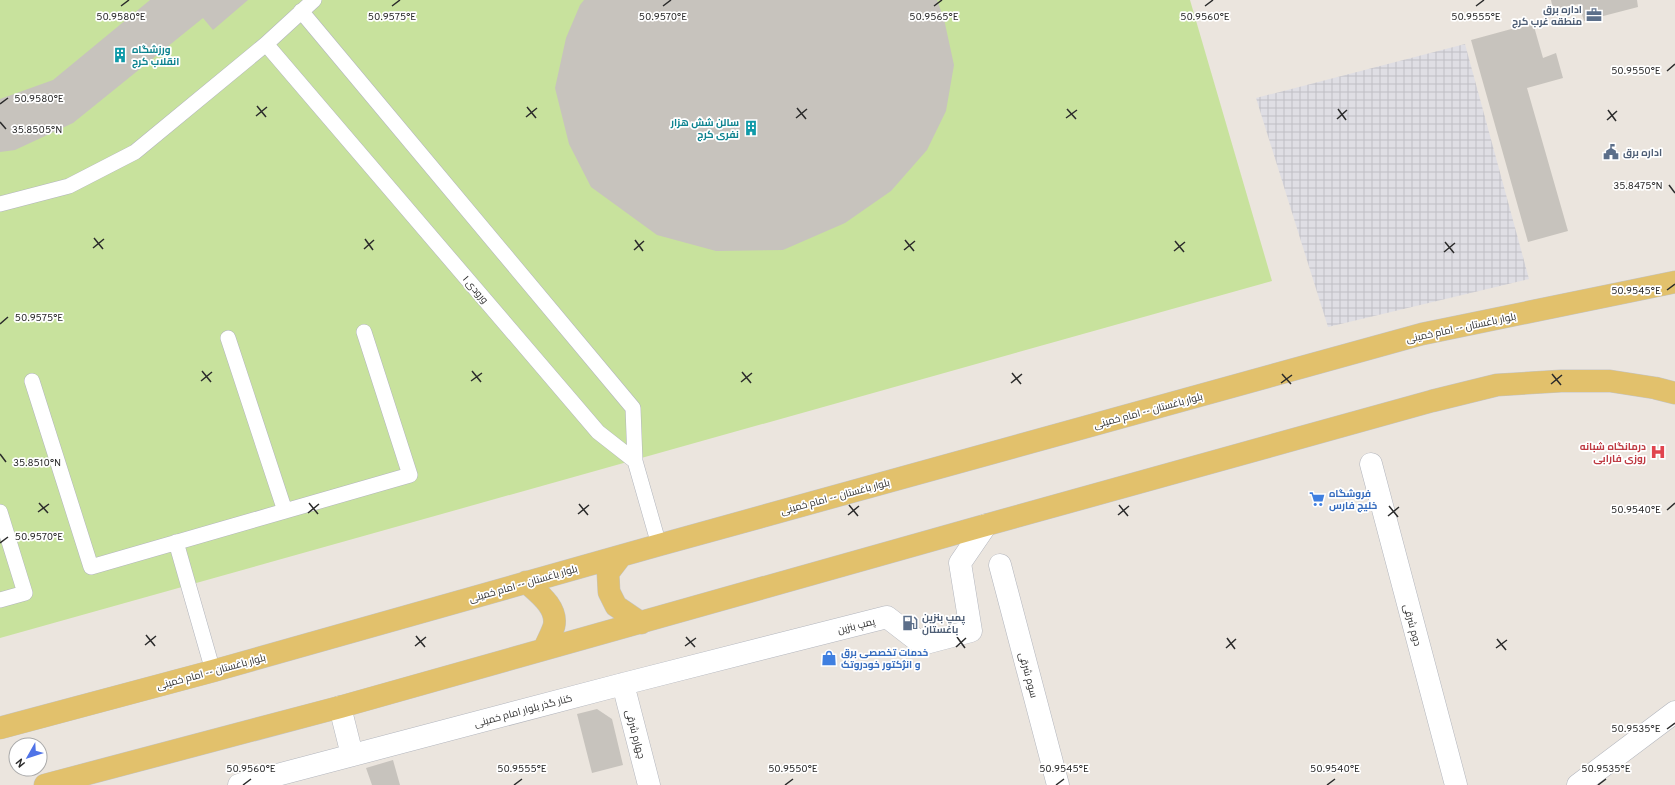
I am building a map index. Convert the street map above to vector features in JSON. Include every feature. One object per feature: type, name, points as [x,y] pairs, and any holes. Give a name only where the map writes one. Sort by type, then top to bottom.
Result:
[{"type":"main road","name":"بلوار باغستان -- امام خمینی","points":[[0,728],[213,671],[526,582],[1422,334],[1675,282]]},
{"type":"main road","points":[[45,785],[340,707],[641,623],[986,524],[1424,403],[1497,385],[1561,381],[1610,381],[1655,388],[1675,394]]},
{"type":"main road","points":[[621,556],[608,573],[609,592],[616,606],[641,623]]},
{"type":"main road","points":[[526,582],[546,600],[552,612],[554,624],[544,649]]},
{"type":"street","name":"دوم شرقی","points":[[1371,464],[1456,785]]},
{"type":"street","name":"پمپ بنزین","points":[[808,637],[887,617],[922,644],[971,631],[960,562],[986,524]]},
{"type":"street","name":"سوم شرقی","points":[[1000,565],[1058,785]]},
{"type":"street","name":"کنار گذر بلوار امام خمینی","points":[[238,785],[263,782],[352,755],[808,637]]},
{"type":"street","name":"چهارم شرقی","points":[[623,684],[650,785]]},
{"type":"street","points":[[340,707],[352,755]]},
{"type":"street","points":[[1578,785],[1675,712]]},
{"type":"lane","points":[[0,204],[69,186],[135,152],[266,44],[314,0]]},
{"type":"lane","points":[[301,12],[633,408],[635,461],[659,545]]},
{"type":"lane","name":"ورودی ۱","points":[[266,44],[598,432],[635,461]]},
{"type":"lane","points":[[32,381],[91,567],[410,475],[364,332]]},
{"type":"lane","points":[[228,338],[285,511]]},
{"type":"lane","points":[[0,512],[25,593],[0,600]]},
{"type":"lane","points":[[176,542],[213,671]]},
{"type":"shaded area","points":[[1465,44],[1529,279],[1328,327],[1256,98]]},
{"type":"green space","points":[[0,0],[1190,0],[1272,281],[0,638]]},
{"type":"building","name":"ورزشگاه انقلاب کرج","points":[[150,0],[248,0],[213,30],[203,18],[73,123],[15,150],[0,152],[0,99],[53,80]]},
{"type":"building","name":"سالن شش هزار نفری کرج","points":[[584,0],[937,0],[944,19],[954,65],[946,111],[927,150],[891,191],[845,223],[783,250],[716,251],[657,235],[591,187],[569,144],[555,88],[566,38],[580,5]]},
{"type":"building","name":"اداره برق منطقه غرب کرج","points":[[1551,0],[1637,0],[1638,7],[1584,21],[1579,4],[1553,9]]},
{"type":"building","points":[[1533,23],[1543,58],[1556,53],[1563,78],[1527,88],[1568,231],[1528,242],[1471,40]]},
{"type":"building","points":[[597,709],[612,719],[623,765],[592,773],[577,714]]},
{"type":"building","points":[[393,760],[400,785],[372,785],[366,768]]},
{"type":"place","name":"اداره برق منطقه غرب کرج","points":[[1594,15]]},
{"type":"place","name":"ورزشگاه انقلاب کرج","points":[[120,55]]},
{"type":"place","name":"سالن شش هزار نفری کرج","points":[[751,128]]},
{"type":"place","name":"اداره برق","points":[[1611,152]]},
{"type":"place","name":"درمانگاه شبانه روزی فارابی","points":[[1658,452]]},
{"type":"place","name":"فروشگاه خلیج فارس","points":[[1317,499]]},
{"type":"place","name":"پمپ بنزین باغستان","points":[[910,623]]},
{"type":"place","name":"خدمات تخصصی برق و انژکتور خودروتک","points":[[829,658]]}]
